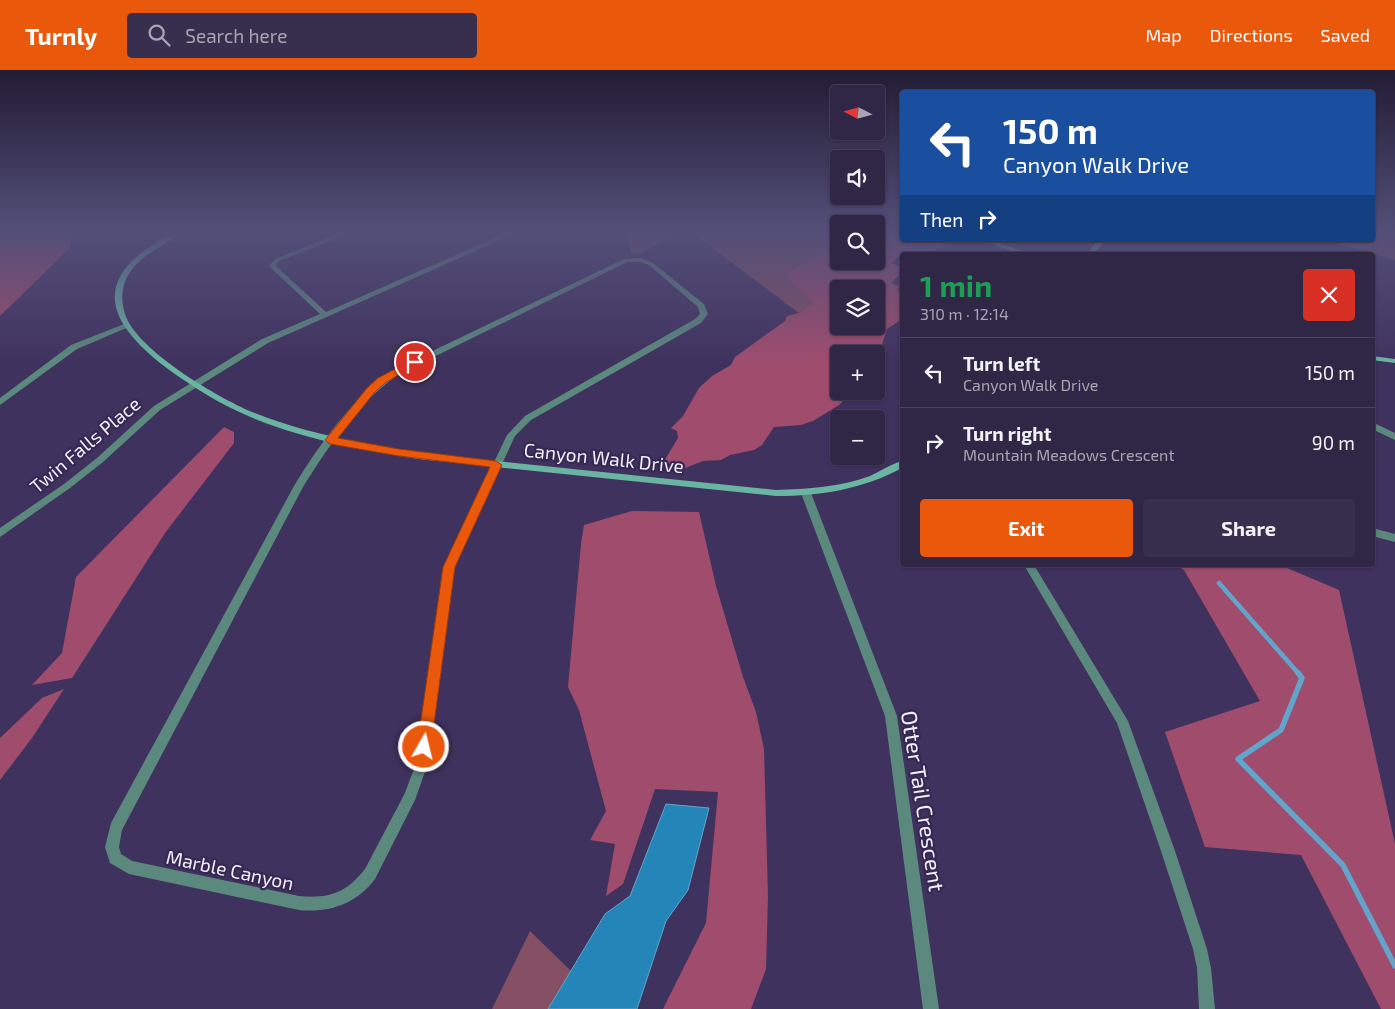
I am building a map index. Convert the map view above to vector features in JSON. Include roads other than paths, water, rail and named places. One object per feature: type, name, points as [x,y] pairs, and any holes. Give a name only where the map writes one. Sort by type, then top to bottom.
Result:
[{"type":"street","name":"Canyon Walk Drive","points":[[125,276],[117,299],[126,326],[165,364],[193,384],[267,419],[330,440],[399,453],[496,465],[758,492],[806,493],[844,488],[870,480],[900,465]]},
{"type":"street","points":[[283,276],[325,315]]},
{"type":"street","name":"Twin Falls Place","points":[[0,533],[67,486],[100,460],[150,413],[193,384],[265,341],[415,276]]},
{"type":"street","name":"Marble Canyon","points":[[593,276],[382,380],[370,390],[330,440],[299,486],[116,828],[112,842],[113,854],[120,862],[129,866],[316,905],[346,898],[361,888],[416,783],[424,747],[449,567],[496,465],[511,435],[521,423],[698,321],[704,314],[704,310],[664,276]]},
{"type":"street","points":[[0,402],[74,347],[126,326]]},
{"type":"street","points":[[1375,358],[1395,361]]},
{"type":"street","points":[[1375,427],[1395,437]]},
{"type":"street","name":"Otter Tail Crescent","points":[[806,493],[891,716],[931,1009]]},
{"type":"street","points":[[1375,533],[1395,538]]},
{"type":"street","points":[[1029,567],[1122,721],[1200,949],[1204,968],[1207,1009]]},
{"type":"water","points":[[666,804],[709,808],[688,890],[666,921],[637,1009],[548,1009],[605,914],[630,896]]},
{"type":"waterway","points":[[1219,583],[1299,674]]},
{"type":"waterway","points":[[1298,673],[1302,678],[1281,730],[1238,759],[1343,865],[1395,966]]}]
